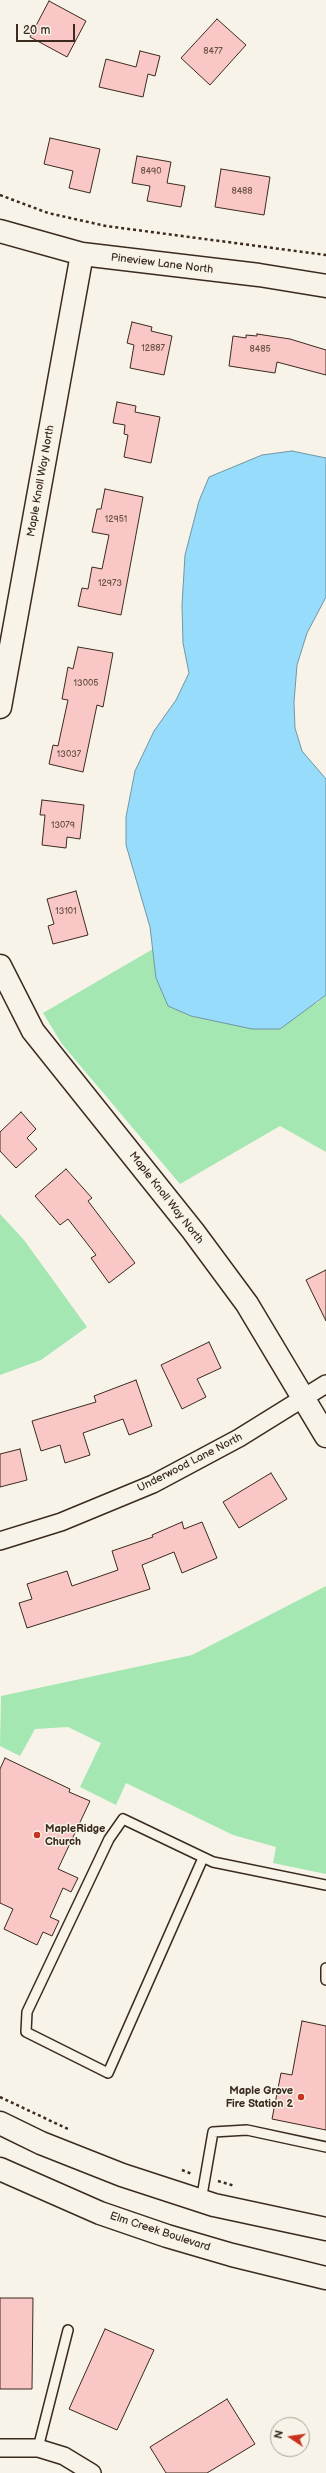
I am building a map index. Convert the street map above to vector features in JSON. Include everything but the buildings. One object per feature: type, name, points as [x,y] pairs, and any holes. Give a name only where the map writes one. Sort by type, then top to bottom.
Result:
[{"type":"street","name":"Pineview Lane North","points":[[0,231],[82,254],[259,275],[326,286]]},
{"type":"street","name":"Maple Knoll Way North","points":[[0,707],[82,254]]},
{"type":"street","name":"Maple Knoll Way North","points":[[0,966],[33,1031],[192,1231],[242,1298],[304,1397],[326,1436]]},
{"type":"street","name":"Underwood Lane North","points":[[0,1542],[61,1522],[153,1484],[239,1438],[326,1384]]},
{"type":"street","points":[[0,2123],[41,2143],[122,2176],[201,2201],[326,2229]]},
{"type":"street","name":"Elm Creek Boulevard","points":[[0,2169],[100,2213],[167,2236],[232,2255],[326,2278]]},
{"type":"street","points":[[0,2448],[38,2448],[64,2456],[92,2473]]},
{"type":"lane","points":[[204,1858],[108,2073],[26,2032],[27,2012],[109,1839],[124,1819],[213,1862],[326,1885]]},
{"type":"lane","points":[[326,1968],[326,1980]]},
{"type":"lane","points":[[201,2201],[213,2132],[247,2130],[326,2148]]},
{"type":"lane","points":[[38,2448],[68,2330]]},
{"type":"path","points":[[0,195],[48,213],[106,226],[326,255]]},
{"type":"path","points":[[0,2097],[72,2131]]},
{"type":"path","points":[[176,2169],[236,2186]]},
{"type":"green space","points":[[153,949],[156,978],[191,1016],[221,1022],[317,1003],[326,995],[326,1152],[280,1126],[180,1184],[62,1044],[43,1013]]},
{"type":"green space","points":[[0,1214],[24,1240],[87,1327],[41,1360],[0,1375]]},
{"type":"green space","points":[[326,1586],[326,1874],[273,1863],[276,1847],[233,1835],[126,1783],[116,1805],[80,1787],[101,1743],[68,1727],[35,1729],[20,1756],[0,1746],[1,1696],[192,1655]]},
{"type":"water","points":[[292,451],[326,458],[326,597],[307,633],[297,665],[294,702],[295,728],[302,751],[326,779],[326,995],[280,1029],[252,1029],[191,1016],[168,1006],[156,978],[150,927],[126,845],[126,817],[135,771],[154,731],[176,700],[189,673],[183,643],[182,605],[185,555],[199,501],[209,477],[262,455]]},
{"type":"place","name":"MapleRidge Church","points":[[37,1835]]},
{"type":"place","name":"Maple Grove Fire Station 2","points":[[301,2097]]}]
